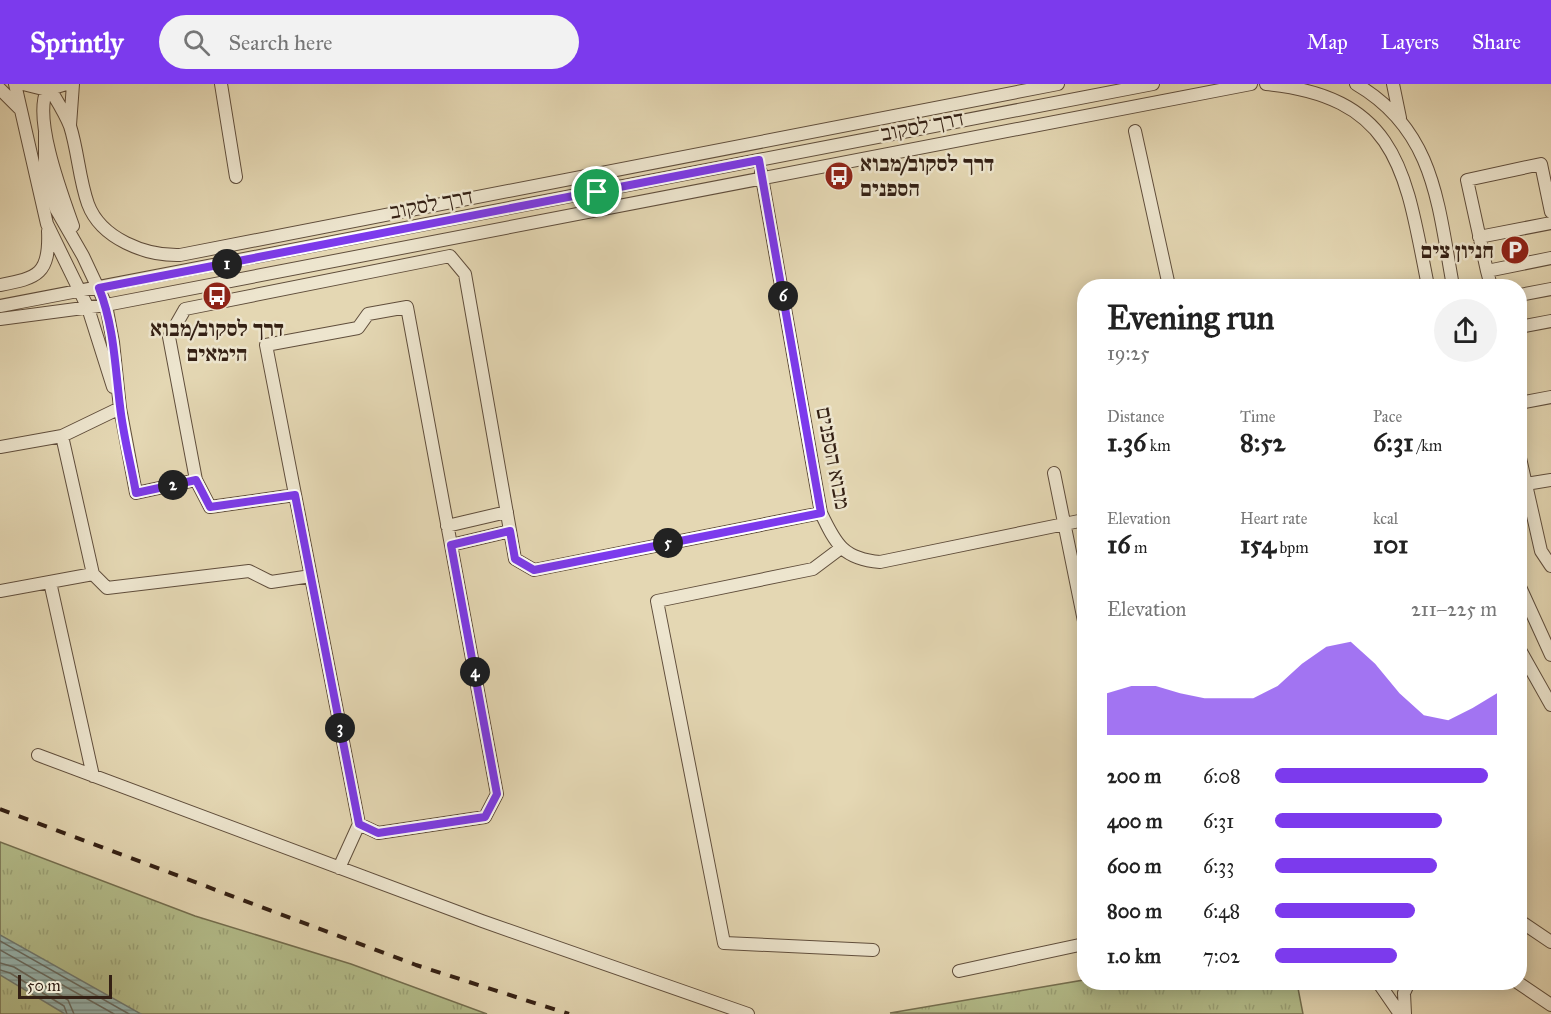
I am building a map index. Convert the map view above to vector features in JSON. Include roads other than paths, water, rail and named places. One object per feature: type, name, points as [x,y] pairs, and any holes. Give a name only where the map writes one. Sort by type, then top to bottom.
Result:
[{"type":"street","points":[[15,84],[48,224],[88,308],[120,408]]},
{"type":"street","points":[[23,84],[49,90],[66,84]]},
{"type":"street","points":[[73,84],[70,126],[88,206],[101,224],[116,237],[139,250],[161,255],[180,255],[1058,84]]},
{"type":"street","points":[[220,84],[236,177]]},
{"type":"street","name":"דרך לסקוב","points":[[0,306],[1153,84]]},
{"type":"street","name":"דרך לסקוב","points":[[0,319],[106,305],[1251,84]]},
{"type":"street","points":[[1266,84],[1293,88],[1328,99],[1362,117],[1388,145],[1402,171],[1426,279]]},
{"type":"street","points":[[1356,84],[1377,96],[1400,120],[1418,144],[1433,179],[1452,279]]},
{"type":"street","points":[[1394,84],[1400,120]]},
{"type":"street","points":[[0,88],[21,110]]},
{"type":"street","points":[[49,90],[70,126]]},
{"type":"street","points":[[49,90],[41,111],[45,132],[45,168],[56,209],[83,256],[106,305],[120,408],[136,493],[196,480]]},
{"type":"street","points":[[1136,132],[1168,279]]},
{"type":"street","name":"מבוא הספנים","points":[[759,160],[821,513],[832,537],[841,548]]},
{"type":"street","points":[[1489,279],[1467,180],[1541,164],[1551,212]]},
{"type":"street","points":[[1479,237],[1551,223]]},
{"type":"street","points":[[0,285],[31,279],[42,269],[48,251],[48,224]]},
{"type":"street","points":[[295,495],[210,507],[196,480],[169,337],[185,309],[450,256],[465,274],[515,559],[534,570],[821,513]]},
{"type":"street","points":[[1487,271],[1551,258]]},
{"type":"street","points":[[1527,294],[1551,289]]},
{"type":"street","points":[[339,867],[359,824],[266,345],[358,328],[368,314],[407,307],[497,794],[485,817],[378,833],[359,824]]},
{"type":"street","points":[[1527,326],[1551,321]]},
{"type":"street","points":[[1527,402],[1551,397]]},
{"type":"street","points":[[0,447],[62,436],[120,408]]},
{"type":"street","points":[[62,436],[93,574],[107,588],[249,571],[271,582],[311,576]]},
{"type":"street","points":[[1054,473],[1077,587]]},
{"type":"street","points":[[1527,484],[1551,480]]},
{"type":"street","points":[[1527,488],[1541,551],[1551,566]]},
{"type":"street","points":[[447,526],[507,512]]},
{"type":"street","points":[[873,950],[724,943],[657,601],[813,568],[841,548],[852,556],[880,562],[1077,522]]},
{"type":"street","points":[[451,545],[510,531]]},
{"type":"street","points":[[0,591],[93,574]]},
{"type":"street","points":[[50,582],[93,776]]},
{"type":"street","points":[[1527,602],[1551,655]]},
{"type":"street","points":[[1527,662],[1551,705]]},
{"type":"street","points":[[38,755],[339,867],[748,1014]]},
{"type":"street","points":[[1527,926],[1551,942]]},
{"type":"street","points":[[959,971],[1077,946]]},
{"type":"street","points":[[1527,989],[1551,1005]]},
{"type":"street","points":[[1384,990],[1400,1014]]},
{"type":"street","points":[[1405,990],[1405,1014]]},
{"type":"water","points":[[0,935],[141,1014],[65,1014],[0,975]]},
{"type":"railway","points":[[0,809],[416,965],[569,1014]]},
{"type":"place","name":"דרך לסקוב/מבוא הספנים","points":[[839,176]]},
{"type":"place","name":"חניון צים","points":[[1515,250]]},
{"type":"place","name":"דרך לסקוב/מבוא הימאים","points":[[217,296]]}]
